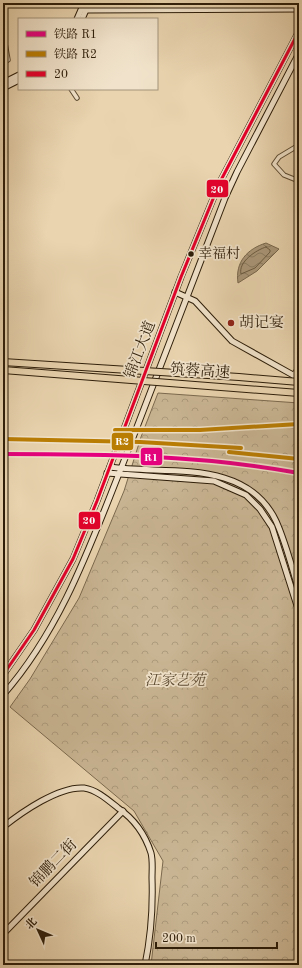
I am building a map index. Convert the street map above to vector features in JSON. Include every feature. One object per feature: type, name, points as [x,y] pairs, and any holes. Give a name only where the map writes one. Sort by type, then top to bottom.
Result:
[{"type":"highway","name":"筑蓉高速","points":[[3,362],[299,382]]},
{"type":"highway","name":"筑蓉高速","points":[[3,370],[299,394]]},
{"type":"street","points":[[79,18],[84,7],[89,3]]},
{"type":"street","points":[[84,7],[299,9]]},
{"type":"street","points":[[3,32],[8,60],[3,61]]},
{"type":"street","name":"锦江大道","points":[[3,675],[19,654],[54,597],[73,559],[176,292],[229,162],[299,32]]},
{"type":"street","name":"锦江大道","points":[[3,695],[34,654],[69,594],[85,560],[186,298],[237,172],[299,53]]},
{"type":"street","points":[[3,83],[18,76]]},
{"type":"street","points":[[3,88],[18,80]]},
{"type":"street","points":[[72,90],[77,98]]},
{"type":"street","points":[[299,145],[279,157],[274,164],[284,175],[299,181]]},
{"type":"street","points":[[176,292],[195,302],[232,341],[294,375],[299,382]]},
{"type":"street","points":[[294,375],[299,367]]},
{"type":"street","points":[[110,466],[212,474],[241,484],[260,498],[272,513],[280,532],[299,591]]},
{"type":"street","points":[[107,473],[214,481],[246,495],[260,509],[267,519],[285,566],[299,612]]},
{"type":"street","points":[[285,566],[290,564]]},
{"type":"street","points":[[3,827],[43,800],[65,791],[84,788],[99,794],[123,811],[143,832],[151,855],[153,902],[150,936],[145,965]]},
{"type":"street","name":"锦鹏二街","points":[[3,934],[123,811]]},
{"type":"green space","name":"江家艺苑","points":[[158,393],[299,403],[299,965],[151,965],[163,861],[134,811],[10,707],[30,679],[79,598],[124,491],[141,437]]},
{"type":"water","points":[[266,243],[279,249],[257,271],[238,283],[238,269],[244,257],[253,249]]},
{"type":"rail line","name":"R2","points":[[115,430],[200,430],[299,424]]},
{"type":"rail line","name":"R2","points":[[3,439],[140,442],[241,448]]},
{"type":"rail line","name":"R2","points":[[229,452],[299,459]]},
{"type":"rail line","name":"R1","points":[[3,454],[77,454],[188,459],[225,462],[299,473]]},
{"type":"transit line","name":"20","points":[[3,675],[34,630],[73,559],[97,501],[181,277],[220,182],[299,31]]},
{"type":"place","name":"幸福村","points":[[191,254]]},
{"type":"place","name":"胡记宴","points":[[231,323]]}]
